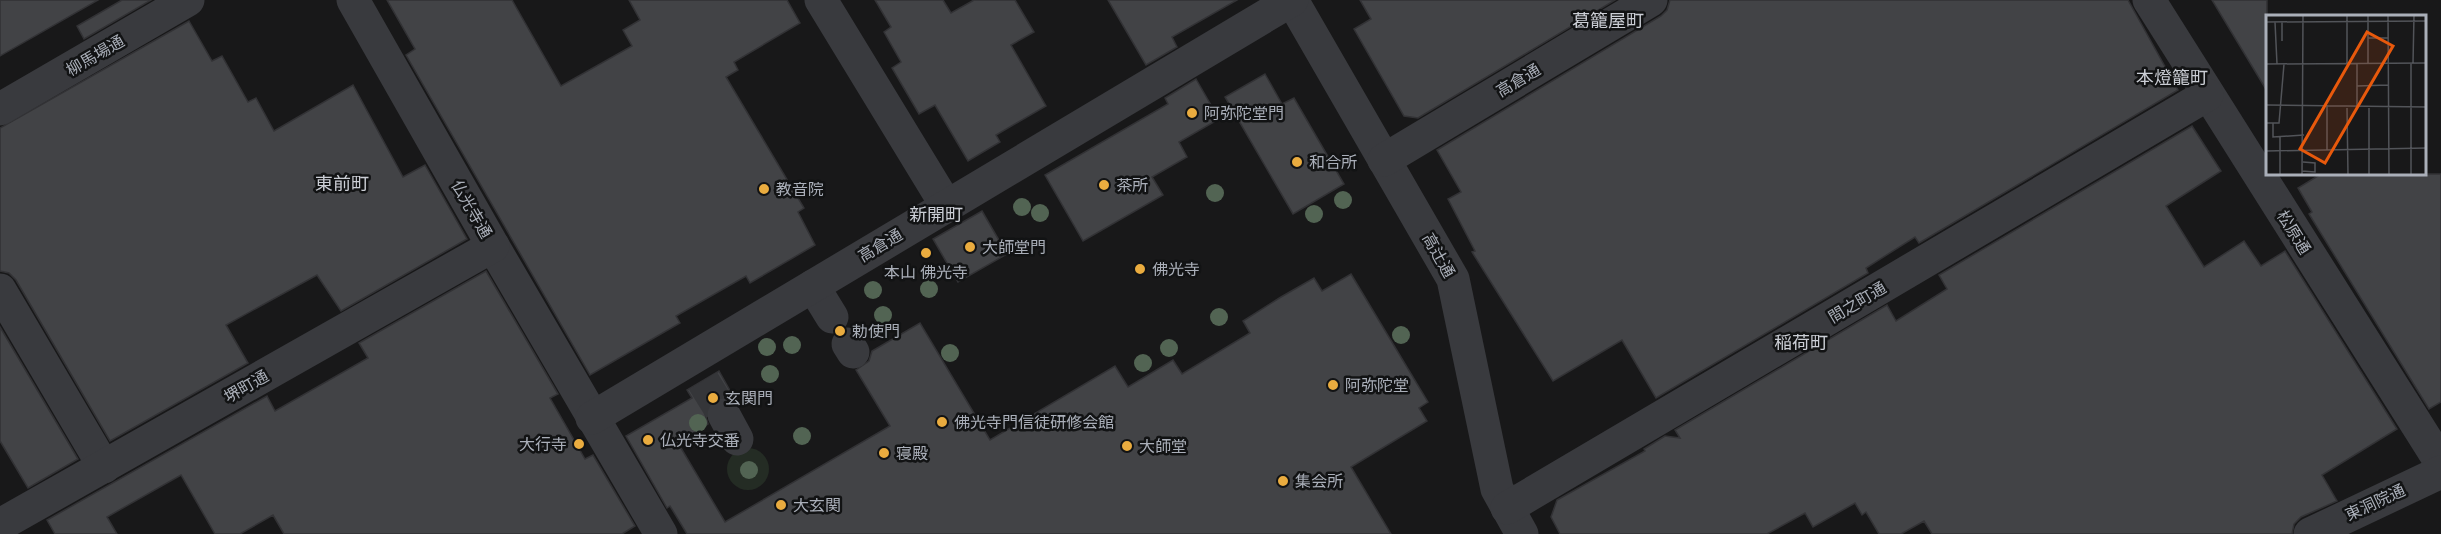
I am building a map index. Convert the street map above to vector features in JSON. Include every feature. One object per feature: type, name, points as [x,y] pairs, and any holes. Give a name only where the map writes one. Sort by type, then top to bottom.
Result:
[{"type":"street","name":"柳馬場通","points":[[0,109],[188,0]]},
{"type":"street","name":"仏光寺通","points":[[353,0],[492,246],[661,534]]},
{"type":"street","points":[[821,0],[946,206]]},
{"type":"street","name":"高倉通","points":[[592,418],[697,370],[813,286],[1292,0]]},
{"type":"street","name":"高辻通","points":[[1292,0],[1454,279],[1497,489],[1514,521]]},
{"type":"street","name":"高倉通","points":[[1384,160],[1651,0]]},
{"type":"street","name":"松原通","points":[[2149,0],[2441,463]]},
{"type":"street","name":"間之町通","points":[[1514,521],[2207,95]]},
{"type":"street","name":"堺町通","points":[[0,525],[492,246]]},
{"type":"street","points":[[813,286],[844,338]]},
{"type":"street","points":[[0,290],[104,467]]},
{"type":"street","name":"東洞院通","points":[[2310,534],[2441,472]]},
{"type":"shaded area","points":[[748,448],[763,454],[769,469],[763,484],[748,490],[733,484],[727,469],[733,454]]},
{"type":"building","points":[[0,0],[98,0],[0,56]]},
{"type":"building","points":[[122,0],[151,0],[84,39],[77,26]]},
{"type":"building","points":[[387,0],[512,0],[561,86],[632,46],[623,30],[640,20],[629,0],[787,0],[800,23],[734,62],[738,70],[726,77],[804,208],[798,212],[815,245],[750,283],[746,276],[676,316],[680,323],[590,375],[406,55],[415,49]]},
{"type":"building","points":[[875,0],[943,0],[951,13],[974,0],[1015,0],[1034,32],[1011,45],[1046,106],[996,135],[1000,142],[968,161],[935,105],[919,114],[892,68],[901,62],[884,32],[891,27]]},
{"type":"building","points":[[1108,0],[1237,0],[1172,37],[1177,47],[1146,65]]},
{"type":"building","points":[[1360,0],[1615,0],[1418,118],[1404,116],[1354,29],[1371,19]]},
{"type":"building","points":[[1670,0],[2128,0],[2178,90],[1919,243],[1915,237],[1866,268],[1868,273],[1656,398],[1622,340],[1553,381],[1472,252],[1475,251],[1448,199],[1461,192],[1437,150],[1661,16],[1667,10]]},
{"type":"building","points":[[2212,0],[2267,0],[2266,89]]},
{"type":"building","points":[[189,21],[212,61],[222,56],[248,102],[256,98],[274,131],[353,85],[403,177],[425,165],[467,239],[341,311],[317,275],[226,325],[248,363],[110,441],[16,280],[9,273],[0,271],[0,128]]},
{"type":"building","name":"和合所","points":[[1265,74],[1282,104],[1294,98],[1344,184],[1293,214],[1225,97]]},
{"type":"building","name":"茶所","points":[[1196,79],[1219,119],[1179,142],[1187,157],[1152,177],[1163,195],[1083,241],[1045,175],[1168,104],[1165,98]]},
{"type":"building","points":[[2192,126],[2221,171],[2166,206],[2204,267],[2244,241],[2261,266],[2285,251],[2397,429],[2322,475],[2337,501],[2301,517],[2294,524],[2292,534],[1932,534],[1924,521],[1901,534],[1879,534],[1866,512],[1862,515],[1855,503],[1813,527],[1805,513],[1767,534],[1560,534],[1551,517],[1557,500],[1645,451],[1644,449],[1665,436],[1680,438],[1675,430],[1887,305],[1896,321],[1947,289],[1939,275]]},
{"type":"building","points":[[2441,174],[2441,402],[2429,409],[2309,214],[2312,212],[2298,188],[2318,176]]},
{"type":"building","name":"大師堂門","points":[[982,211],[1007,254],[958,282],[933,239]]},
{"type":"building","points":[[486,271],[558,394],[550,398],[585,459],[593,455],[635,526],[622,534],[284,534],[273,515],[240,534],[215,534],[181,475],[107,517],[117,534],[55,534],[47,520],[267,396],[275,411],[368,358],[359,343]]},
{"type":"building","points":[[1351,274],[1428,402],[1419,408],[1427,421],[1351,467],[1391,534],[687,534],[670,506],[667,508],[626,436],[692,398],[687,390],[719,371],[737,403],[725,396],[715,399],[708,405],[705,414],[708,424],[678,443],[725,522],[890,426],[856,370],[869,361],[872,351],[920,323],[990,440],[1115,366],[1128,387],[1173,360],[1182,374],[1250,333],[1243,321],[1281,297],[1314,278],[1322,291]]},
{"type":"building","points":[[0,327],[78,459],[28,488],[0,441]]},
{"type":"tunnel","points":[[703,381],[724,415]]},
{"type":"place","name":"阿弥陀堂門","points":[[1192,113]]},
{"type":"place","name":"和合所","points":[[1297,162]]},
{"type":"place","name":"茶所","points":[[1104,185]]},
{"type":"place","name":"教音院","points":[[764,189]]},
{"type":"place","name":"大師堂門","points":[[970,247]]},
{"type":"place","name":"本山 佛光寺","points":[[926,253]]},
{"type":"place","name":"佛光寺","points":[[1140,269]]},
{"type":"place","name":"勅使門","points":[[840,331]]},
{"type":"place","name":"阿弥陀堂","points":[[1333,385]]},
{"type":"place","name":"玄関門","points":[[713,398]]},
{"type":"place","name":"佛光寺門信徒研修会館","points":[[942,422]]},
{"type":"place","name":"仏光寺交番","points":[[648,440]]},
{"type":"place","name":"大行寺","points":[[579,444]]},
{"type":"place","name":"大師堂","points":[[1127,446]]},
{"type":"place","name":"寝殿","points":[[884,453]]},
{"type":"place","name":"集会所","points":[[1283,481]]},
{"type":"place","name":"大玄関","points":[[781,505]]},
{"type":"district","name":"葛籠屋町","points":[[1608,20]]},
{"type":"district","name":"本燈籠町","points":[[2172,77]]},
{"type":"district","name":"東前町","points":[[342,183]]},
{"type":"district","name":"新開町","points":[[936,214]]},
{"type":"district","name":"稲荷町","points":[[1801,342]]}]
